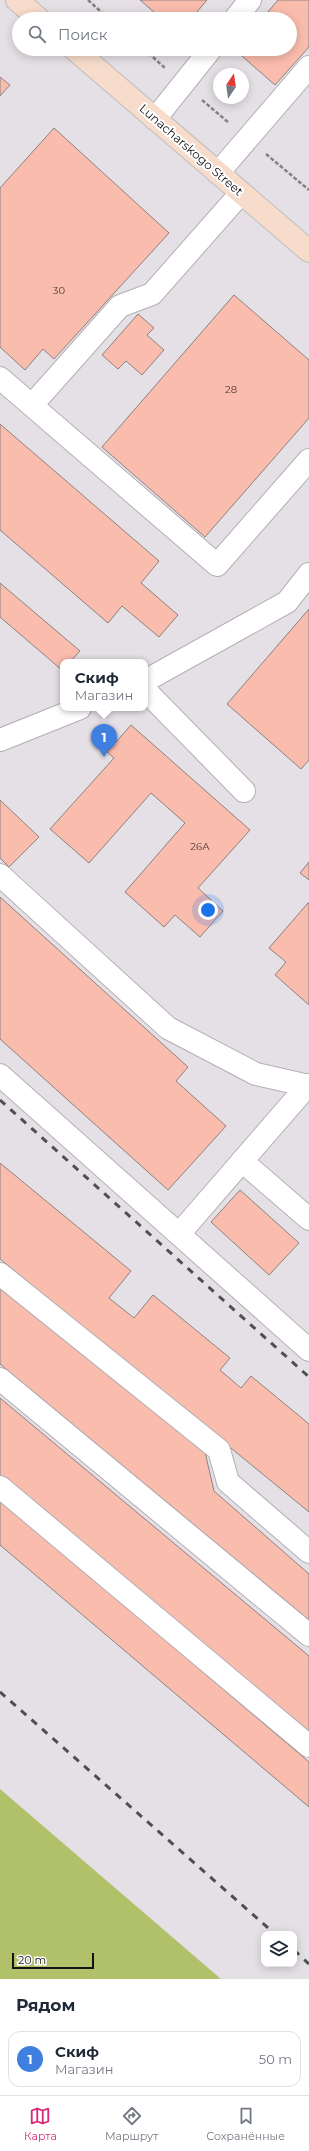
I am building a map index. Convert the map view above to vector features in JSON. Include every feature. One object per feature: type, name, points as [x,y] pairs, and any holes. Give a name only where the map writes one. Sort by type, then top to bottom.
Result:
[{"type":"main road","points":[[17,0],[31,12]]},
{"type":"main road","name":"Lunacharskogo Street","points":[[82,56],[309,251]]},
{"type":"lane","points":[[241,12],[250,0]]},
{"type":"lane","points":[[155,119],[205,56]]},
{"type":"lane","points":[[218,173],[309,67]]},
{"type":"lane","points":[[32,405],[120,306],[152,294],[241,193]]},
{"type":"lane","points":[[0,378],[217,565],[309,460]]},
{"type":"lane","points":[[148,679],[287,602],[309,574]]},
{"type":"lane","points":[[148,693],[244,791]]},
{"type":"lane","points":[[0,740],[72,711]]},
{"type":"lane","points":[[0,875],[168,1028],[256,1074],[308,1086],[179,1234]]},
{"type":"lane","points":[[0,1075],[309,1350]]},
{"type":"lane","points":[[242,1162],[309,1218]]},
{"type":"lane","points":[[0,1274],[219,1450],[228,1482],[309,1552]]},
{"type":"lane","points":[[0,1379],[309,1635]]},
{"type":"lane","points":[[0,1487],[309,1746]]},
{"type":"path","points":[[88,0],[101,12]]},
{"type":"path","points":[[152,56],[247,139],[309,190]]},
{"type":"green space","points":[[0,1789],[221,1979],[0,1979]]},
{"type":"building","points":[[140,0],[207,0],[197,12],[154,12]]},
{"type":"building","points":[[278,0],[309,0],[309,47],[275,85],[242,56],[297,56],[297,12],[268,12]]},
{"type":"building","points":[[0,77],[10,85],[0,96]]},
{"type":"building","points":[[54,128],[169,233],[54,359],[43,349],[25,370],[0,347],[0,188]]},
{"type":"building","points":[[234,295],[309,360],[309,418],[205,537],[102,447]]},
{"type":"building","points":[[138,314],[154,328],[147,335],[164,350],[142,375],[126,361],[118,369],[102,355]]},
{"type":"building","points":[[0,424],[159,561],[141,583],[178,615],[159,637],[122,606],[108,623],[0,530]]},
{"type":"building","points":[[0,583],[80,651],[73,659],[60,659],[60,668],[0,617]]},
{"type":"building","points":[[309,609],[309,760],[301,769],[227,704]]},
{"type":"building","points":[[131,725],[250,830],[198,888],[223,911],[200,937],[175,915],[164,927],[125,892],[185,823],[151,793],[89,863],[50,829],[114,758],[107,752]]},
{"type":"building","points":[[0,800],[39,837],[9,867],[0,858]]},
{"type":"building","points":[[309,862],[309,880],[300,873]]},
{"type":"building","points":[[0,897],[188,1067],[176,1081],[226,1126],[168,1190],[0,1039]]},
{"type":"building","points":[[308,903],[309,1005],[275,975],[286,962],[269,948]]},
{"type":"building","points":[[0,1163],[131,1271],[109,1298],[134,1318],[153,1295],[230,1358],[220,1370],[241,1388],[251,1376],[309,1424],[309,1512],[0,1259]]},
{"type":"building","points":[[240,1190],[299,1243],[269,1275],[211,1222]]},
{"type":"building","points":[[0,1288],[205,1452],[214,1491],[309,1574],[309,1620],[0,1364]]},
{"type":"building","points":[[0,1398],[309,1656],[309,1735],[0,1477]]},
{"type":"building","points":[[0,1500],[309,1762],[309,1807],[0,1545]]},
{"type":"railway","points":[[0,1100],[309,1377]]},
{"type":"railway","points":[[0,1692],[272,1931]]},
{"type":"railway","points":[[297,1953],[309,1964]]},
{"type":"place","name":"Скиф","points":[[104,757]]}]
